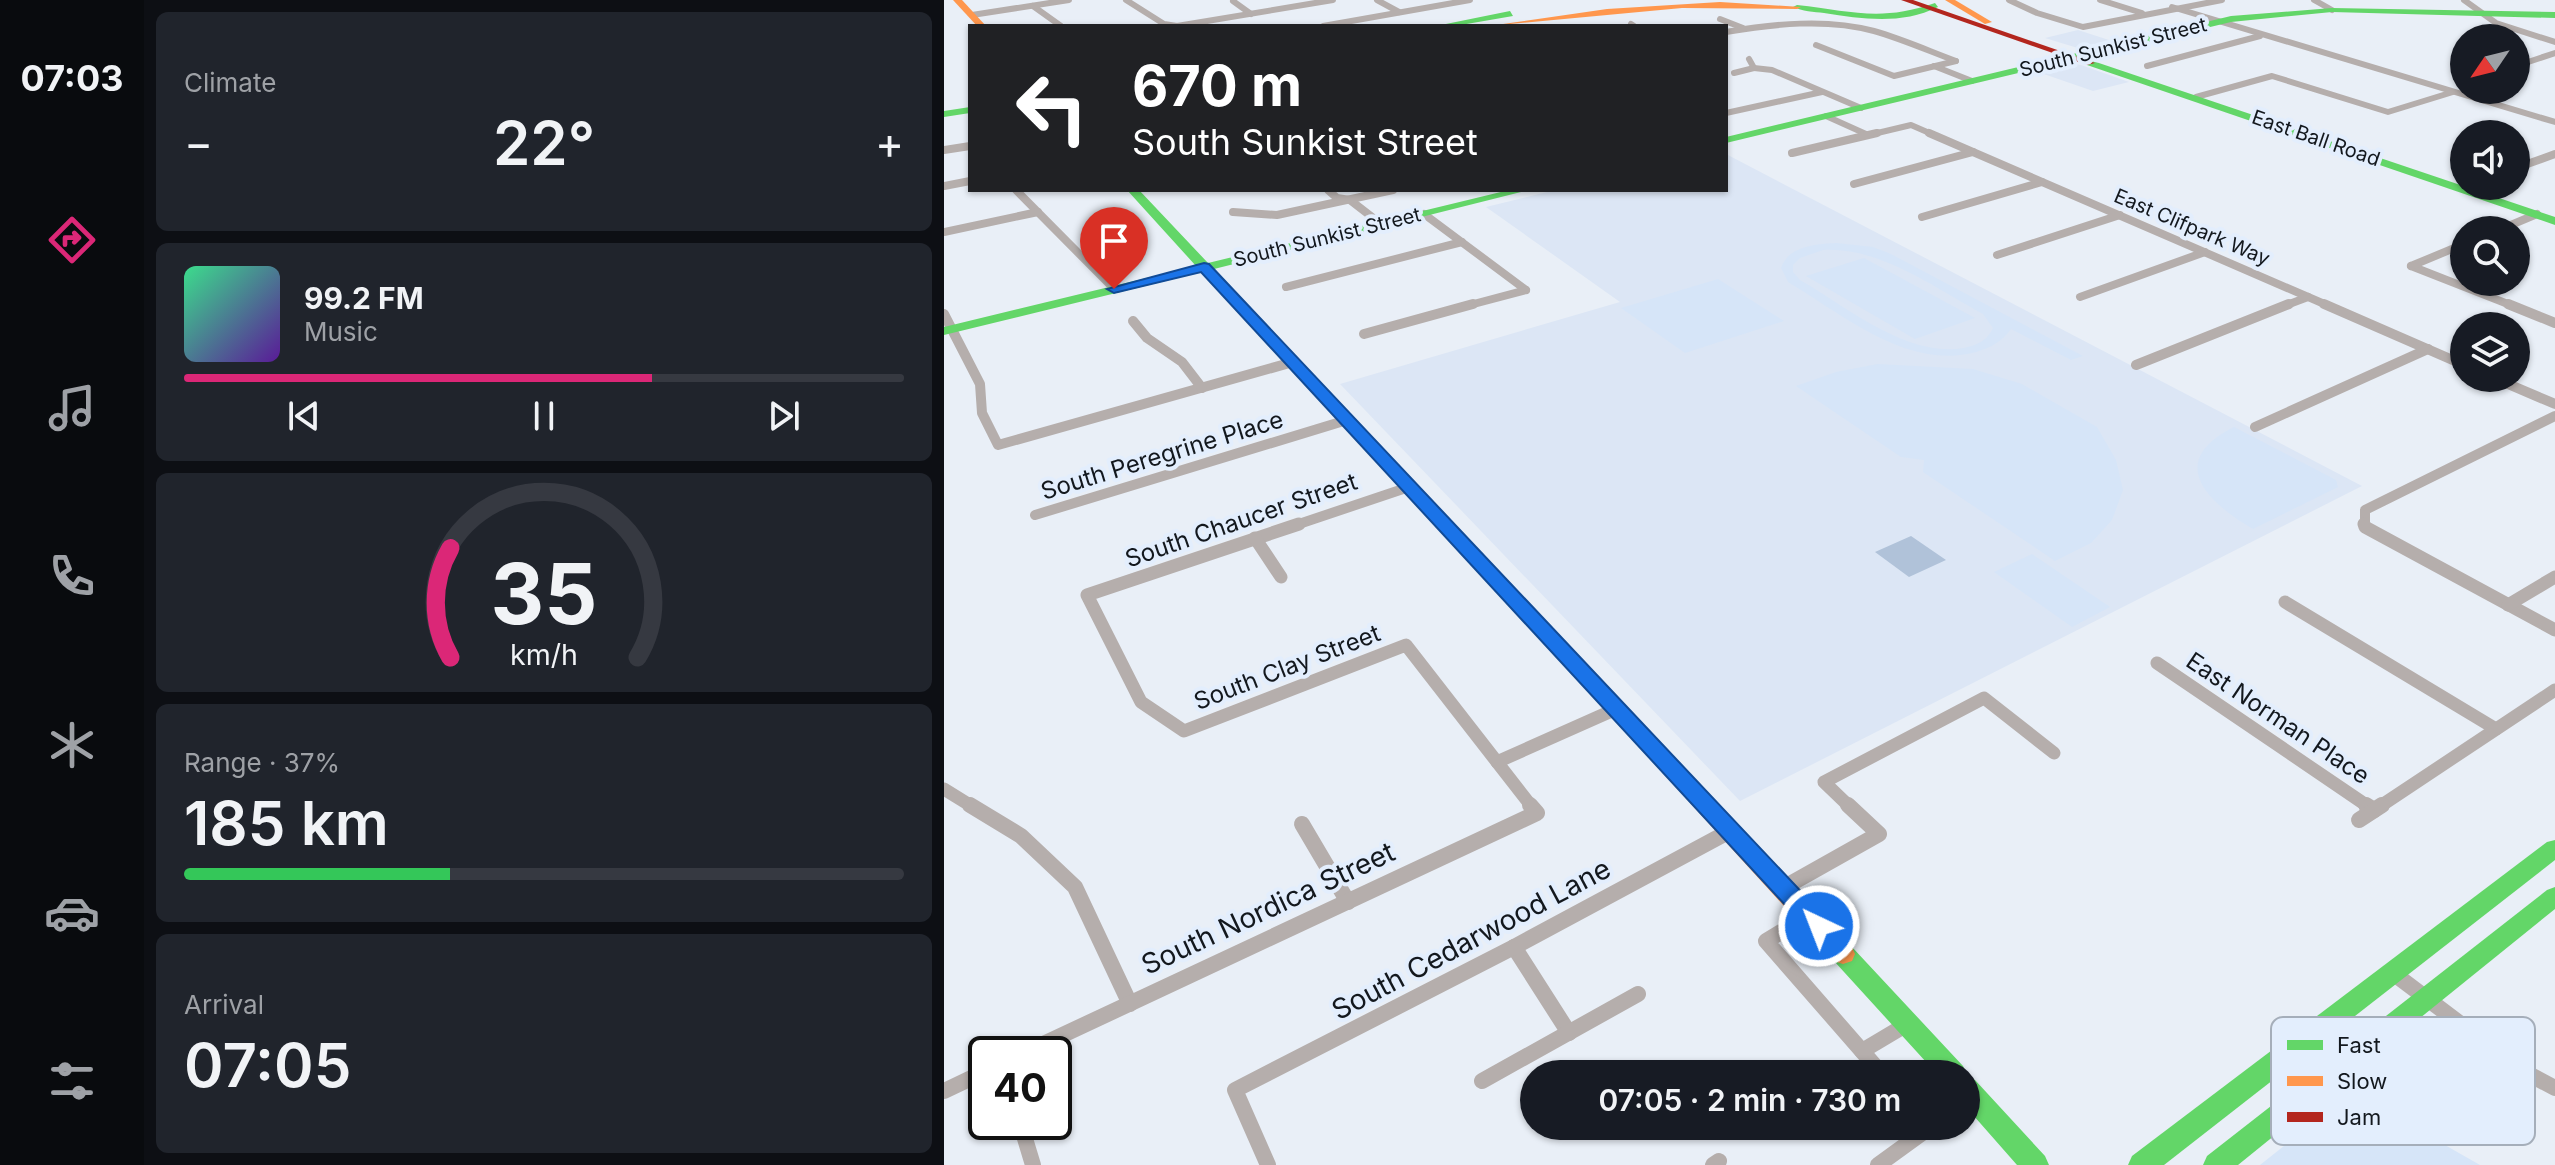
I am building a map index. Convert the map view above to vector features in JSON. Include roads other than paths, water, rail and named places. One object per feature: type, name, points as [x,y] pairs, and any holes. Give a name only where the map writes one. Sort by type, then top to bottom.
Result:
[{"type":"main road","points":[[957,0],[977,20]]},
{"type":"main road","points":[[1434,24],[1554,0]]},
{"type":"main road","points":[[1452,24],[1591,0]]},
{"type":"main road","points":[[1503,24],[1631,0]]},
{"type":"main road","points":[[1777,0],[1810,3],[1835,0]]},
{"type":"main road","name":"East Ball Road","points":[[1905,0],[1934,3],[2068,49],[2076,56]]},
{"type":"main road","points":[[1506,24],[1621,8],[1687,3],[1743,3],[1880,15],[1934,3]]},
{"type":"main road","name":"East Ball Road","points":[[1934,3],[2058,53],[2076,56],[2450,182]]},
{"type":"main road","name":"South Sunkist Street","points":[[1728,140],[2216,22],[2332,10],[2555,15]]},
{"type":"main road","points":[[944,114],[968,110]]},
{"type":"main road","points":[[944,125],[968,121]]},
{"type":"main road","points":[[1135,192],[1942,1060]]},
{"type":"main road","name":"South Sunkist Street","points":[[947,324],[1114,289],[1515,192]]},
{"type":"main road","name":"East Ball Road","points":[[2500,200],[2546,218]]},
{"type":"main road","points":[[2335,1017],[2555,848]]},
{"type":"main road","points":[[2404,1017],[2555,896]]},
{"type":"main road","points":[[2142,1165],[2271,1066]]},
{"type":"main road","points":[[1980,1104],[2035,1165]]},
{"type":"main road","points":[[2217,1165],[2271,1122]]},
{"type":"street","points":[[977,20],[1069,0]]},
{"type":"street","points":[[1126,0],[1164,24]]},
{"type":"street","points":[[1187,24],[1333,0]]},
{"type":"street","points":[[1377,0],[1399,12]]},
{"type":"street","points":[[1334,24],[1470,0]]},
{"type":"street","points":[[2009,0],[2037,13],[2083,27],[2172,7],[2222,0]]},
{"type":"street","points":[[2100,0],[2145,14]]},
{"type":"street","points":[[2195,0],[2204,3]]},
{"type":"street","points":[[2314,0],[2332,10]]},
{"type":"street","points":[[2464,0],[2499,27],[2555,42]]},
{"type":"street","points":[[1233,1],[1251,14]]},
{"type":"street","points":[[1033,6],[1058,24]]},
{"type":"street","points":[[2172,7],[2450,91]]},
{"type":"street","points":[[1720,19],[1743,28]]},
{"type":"street","points":[[1728,32],[1784,22],[1866,29],[1956,61],[1894,76],[1816,45]]},
{"type":"street","points":[[2147,66],[2263,36]]},
{"type":"street","points":[[2530,61],[2555,53]]},
{"type":"street","points":[[1749,59],[1754,68]]},
{"type":"street","points":[[1934,66],[1972,81]]},
{"type":"street","points":[[1734,73],[1754,68],[1772,70],[1861,108]]},
{"type":"street","points":[[2196,97],[2272,76],[2388,112],[2450,93]]},
{"type":"street","points":[[1728,113],[1822,92]]},
{"type":"street","points":[[2494,104],[2555,122]]},
{"type":"street","points":[[1826,116],[1866,134]]},
{"type":"street","name":"East Clifpark Way","points":[[1866,134],[1905,125],[2450,359]]},
{"type":"street","points":[[1792,153],[1866,134]]},
{"type":"street","points":[[944,150],[968,146]]},
{"type":"street","points":[[1854,184],[1973,152]]},
{"type":"street","points":[[2530,163],[2555,154]]},
{"type":"street","points":[[944,186],[968,181]]},
{"type":"street","points":[[1922,217],[2042,182]]},
{"type":"street","points":[[1018,192],[1114,289]]},
{"type":"street","points":[[1330,192],[1337,198],[1350,200],[1381,224]]},
{"type":"street","points":[[1233,212],[1277,215],[1384,192]]},
{"type":"street","points":[[944,232],[1038,212]]},
{"type":"street","points":[[1364,334],[1526,290],[1424,214]]},
{"type":"street","points":[[1997,255],[2120,215]]},
{"type":"street","points":[[1286,287],[1462,242]]},
{"type":"street","points":[[2450,250],[2411,266],[2450,281]]},
{"type":"street","points":[[2080,297],[2205,252]]},
{"type":"street","points":[[2487,296],[2555,323]]},
{"type":"street","points":[[2136,365],[2308,297]]},
{"type":"street","points":[[1133,321],[1147,338],[1182,362],[1202,388]]},
{"type":"street","points":[[947,324],[980,384],[982,413],[998,445],[1293,362]]},
{"type":"street","points":[[2255,427],[2428,349]]},
{"type":"street","points":[[2527,392],[2555,404]]},
{"type":"street","points":[[2555,416],[2365,510],[2363,517],[2365,527],[2555,630]]},
{"type":"street","name":"South Peregrine Place","points":[[1035,515],[1347,420]]},
{"type":"street","name":"South Chaucer Street","points":[[1184,731],[1141,702],[1087,595],[1409,487]]},
{"type":"street","points":[[1255,538],[1281,577]]},
{"type":"street","points":[[2508,605],[2555,577]]},
{"type":"street","points":[[2285,602],[2496,729]]},
{"type":"street","name":"South Clay Street","points":[[1184,731],[1406,645],[1497,762]]},
{"type":"street","name":"East Norman Place","points":[[2157,663],[2374,810]]},
{"type":"street","points":[[2359,820],[2555,690]]},
{"type":"street","points":[[1783,888],[1879,834],[1824,782],[1984,698],[2054,753]]},
{"type":"street","points":[[1497,762],[1616,709]]},
{"type":"street","name":"South Nordica Street","points":[[1061,1036],[1537,813],[1497,762]]},
{"type":"street","points":[[944,789],[1021,836],[1075,887],[1130,1004]]},
{"type":"street","points":[[1302,824],[1348,902]]},
{"type":"street","name":"South Cedarwood Lane","points":[[1268,1165],[1235,1090],[1514,947],[1730,831]]},
{"type":"street","points":[[1809,915],[1766,941],[1870,1060]]},
{"type":"street","points":[[1514,947],[1569,1033]]},
{"type":"street","points":[[2393,973],[2451,1017]]},
{"type":"street","points":[[1482,1081],[1638,994]]},
{"type":"street","points":[[1862,1051],[1909,1023]]},
{"type":"street","points":[[2535,1077],[2555,1088]]},
{"type":"street","points":[[944,1091],[968,1080]]},
{"type":"street","points":[[1025,1140],[1033,1165]]},
{"type":"street","points":[[1878,1165],[1911,1140]]}]
